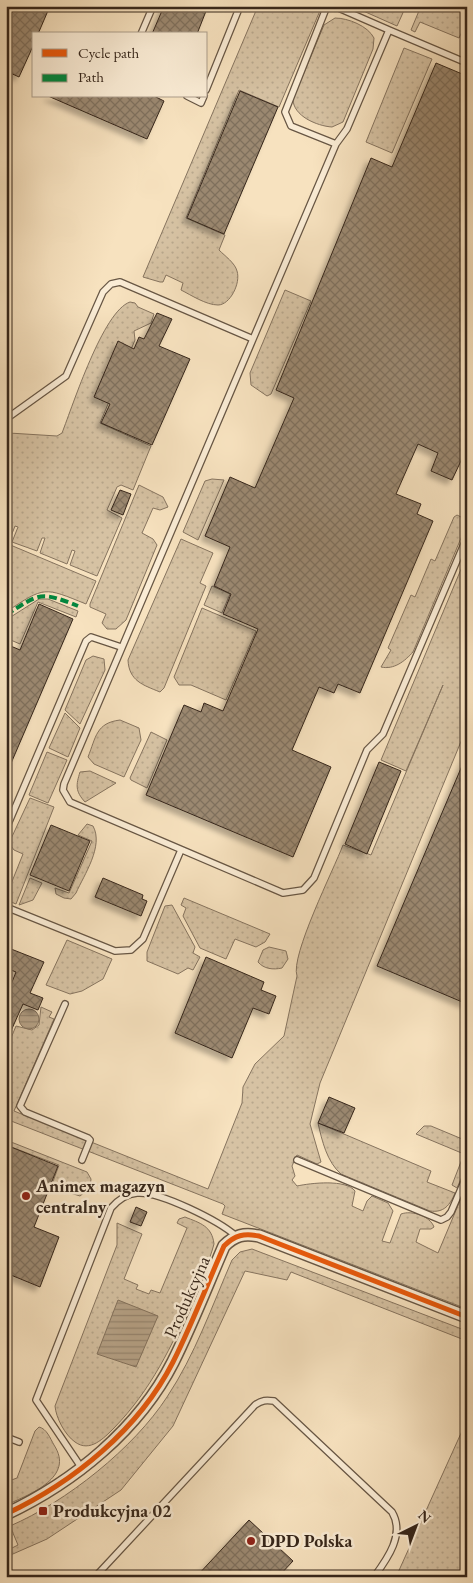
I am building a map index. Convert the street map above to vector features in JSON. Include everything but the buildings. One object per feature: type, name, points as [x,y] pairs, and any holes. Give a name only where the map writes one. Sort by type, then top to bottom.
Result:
[{"type":"street","points":[[236,1236],[248,1234],[259,1236],[467,1317]]},
{"type":"street","name":"Produkcyjna","points":[[6,1514],[46,1492],[81,1467],[125,1428],[156,1390],[173,1362],[224,1246],[236,1236]]},
{"type":"lane","points":[[142,32],[153,6]]},
{"type":"lane","points":[[208,85],[240,6]]},
{"type":"lane","points":[[327,6],[285,112],[291,126],[336,144]]},
{"type":"lane","points":[[334,6],[467,63]]},
{"type":"lane","points":[[389,30],[348,129],[336,144],[121,647],[63,790],[70,802],[82,809],[283,893],[296,893],[309,885],[367,750],[383,734],[467,537]]},
{"type":"lane","points":[[192,98],[201,102],[203,98]]},
{"type":"lane","points":[[6,419],[66,376],[103,292],[111,284],[120,282],[252,339]]},
{"type":"lane","points":[[6,829],[86,641],[91,637],[97,637],[121,647]]},
{"type":"lane","points":[[6,907],[115,951],[131,950],[143,939],[181,850]]},
{"type":"lane","points":[[65,1004],[20,1106],[25,1112],[88,1138],[90,1140],[82,1160]]},
{"type":"lane","points":[[297,1160],[441,1220],[451,1212],[467,1175]]},
{"type":"lane","points":[[81,1467],[36,1400],[111,1208],[127,1195],[146,1193],[209,1217],[236,1236]]},
{"type":"lane","points":[[95,1577],[255,1406],[262,1400],[267,1400],[274,1401],[392,1512],[398,1527],[394,1544],[374,1577]]},
{"type":"lane","points":[[6,1437],[19,1442]]},
{"type":"shaded area","points":[[258,6],[322,6],[279,107],[239,90],[186,218],[225,235],[219,250],[232,262],[237,271],[238,276],[234,292],[227,301],[222,304],[213,305],[181,290],[183,283],[166,275],[163,282],[143,277]]},
{"type":"shaded area","points":[[352,6],[406,6],[397,26]]},
{"type":"shaded area","points":[[421,6],[467,6],[467,21],[459,38],[420,22],[415,32],[411,30]]},
{"type":"shaded area","points":[[335,18],[346,19],[357,24],[367,30],[374,38],[373,49],[343,122],[332,127],[320,125],[301,115],[294,105],[293,99],[324,25]]},
{"type":"shaded area","points":[[404,48],[432,59],[392,153],[366,142]]},
{"type":"shaded area","points":[[285,290],[311,301],[271,394],[267,396],[251,385],[250,373]]},
{"type":"shaded area","points":[[130,302],[154,314],[151,323],[134,331],[135,340],[100,423],[151,446],[133,490],[121,485],[117,487],[107,510],[122,518],[97,576],[70,565],[75,551],[72,550],[67,564],[40,553],[45,538],[42,538],[37,551],[12,542],[18,527],[15,526],[8,544],[96,581],[86,604],[61,594],[45,592],[29,597],[6,612],[6,435],[9,433],[57,436],[62,433],[81,382],[100,340],[120,309]]},
{"type":"shaded area","points":[[212,479],[224,480],[198,540],[183,532],[205,481]]},
{"type":"shaded area","points":[[139,485],[163,497],[168,507],[160,510],[153,508],[142,533],[153,539],[157,545],[126,620],[116,629],[107,629],[102,623],[106,614],[90,607],[90,604]]},
{"type":"shaded area","points":[[457,515],[467,520],[467,524],[413,652],[395,666],[381,667],[391,650],[388,648],[411,595],[415,597],[431,559],[435,561],[454,517]]},
{"type":"shaded area","points":[[181,539],[213,553],[200,583],[206,586],[164,688],[160,692],[134,678],[128,660]]},
{"type":"shaded area","points":[[467,555],[467,727],[320,1083],[310,1124],[321,1162],[317,1164],[297,1155],[292,1166],[295,1176],[292,1180],[297,1186],[336,1183],[350,1187],[355,1191],[352,1206],[363,1211],[367,1201],[372,1196],[388,1203],[393,1211],[382,1241],[390,1243],[401,1214],[415,1213],[425,1217],[434,1227],[431,1229],[420,1229],[416,1242],[438,1253],[467,1184],[467,1309],[222,1214],[225,1206],[223,1204],[6,1119],[6,1050],[16,1026],[32,1030],[39,1025],[41,1007],[52,1012],[49,1017],[54,1019],[14,1111],[208,1189],[242,1103],[243,1087],[255,1064],[284,1036],[297,976],[300,950],[343,845],[371,855],[443,685],[406,771],[381,760]]},
{"type":"shaded area","points":[[212,586],[230,594],[222,613],[204,605]]},
{"type":"shaded area","points":[[39,599],[48,599],[78,611],[76,617],[38,602],[20,644],[6,638],[6,620]]},
{"type":"shaded area","points":[[202,608],[256,631],[226,700],[191,685],[179,685],[174,677]]},
{"type":"shaded area","points":[[93,656],[104,659],[105,670],[80,724],[65,710],[86,660]]},
{"type":"shaded area","points":[[65,713],[80,728],[68,757],[49,748]]},
{"type":"shaded area","points":[[120,720],[139,728],[141,740],[124,777],[94,764],[88,757],[95,737],[101,728],[106,724]]},
{"type":"shaded area","points":[[151,732],[167,740],[147,788],[130,778]]},
{"type":"shaded area","points":[[47,752],[67,760],[48,803],[29,795]]},
{"type":"shaded area","points":[[90,771],[116,783],[85,802],[77,788],[78,781],[80,772]]},
{"type":"shaded area","points":[[30,798],[54,807],[16,904],[6,900],[6,883],[11,884],[23,854],[14,850],[9,843]]},
{"type":"shaded area","points":[[87,824],[93,826],[96,834],[95,851],[76,893],[71,899],[64,898],[56,894],[55,888],[69,893],[92,841],[78,835]]},
{"type":"shaded area","points":[[30,878],[42,883],[33,900],[19,905]]},
{"type":"shaded area","points":[[184,898],[270,934],[265,942],[256,947],[235,939],[226,959],[200,948],[183,916],[186,908],[181,905]]},
{"type":"shaded area","points":[[172,905],[195,947],[193,953],[200,957],[193,970],[188,968],[178,974],[147,961],[147,952],[165,906]]},
{"type":"shaded area","points":[[67,940],[112,959],[103,979],[82,991],[70,994],[46,985]]},
{"type":"shaded area","points":[[269,947],[286,951],[288,959],[282,968],[269,968],[258,962],[263,950]]},
{"type":"shaded area","points":[[29,1009],[36,1012],[39,1019],[36,1026],[29,1029],[22,1026],[19,1019],[22,1012]]},
{"type":"shaded area","points":[[318,1123],[431,1171],[427,1182],[455,1193],[451,1201],[439,1211],[430,1211],[341,1174],[332,1164],[323,1144]]},
{"type":"shaded area","points":[[424,1126],[431,1126],[467,1141],[467,1165],[457,1188],[452,1185],[464,1154],[416,1134]]},
{"type":"shaded area","points":[[6,1140],[87,1172],[91,1179],[90,1188],[80,1196],[51,1187],[59,1165],[6,1145]]},
{"type":"shaded area","points":[[185,1217],[200,1223],[208,1229],[214,1244],[185,1316],[160,1367],[127,1413],[101,1440],[91,1445],[81,1445],[71,1439],[65,1431],[57,1416],[55,1406],[117,1245],[117,1223],[142,1234],[124,1279],[138,1285],[136,1289],[149,1294],[151,1290],[160,1293],[187,1228],[177,1223],[179,1219]]},
{"type":"shaded area","points":[[252,1249],[467,1331],[467,1341],[291,1272],[287,1280],[245,1271],[173,1426],[121,1490],[47,1539],[6,1557],[6,1551],[18,1545],[10,1526],[54,1503],[97,1472],[118,1454],[153,1416],[167,1397],[186,1364],[232,1260],[240,1252]]},
{"type":"shaded area","points":[[118,1300],[158,1316],[136,1367],[97,1354]]},
{"type":"shaded area","points":[[467,1420],[467,1577],[396,1577]]},
{"type":"shaded area","points":[[39,1427],[50,1437],[59,1456],[59,1466],[55,1475],[38,1490],[6,1505],[6,1482],[17,1478],[35,1431]]},
{"type":"marked path","points":[[6,615],[26,602],[47,596],[78,606]]},
{"type":"cycle path","points":[[6,1514],[31,1501],[80,1470],[123,1431],[142,1410],[173,1362],[224,1246],[236,1237],[244,1235],[259,1236],[467,1317]]},
{"type":"place","name":"Animex magazyn centralny","points":[[26,1196]]},
{"type":"place","name":"Produkcyjna 02","points":[[43,1511]]},
{"type":"place","name":"DPD Polska","points":[[251,1541]]}]
